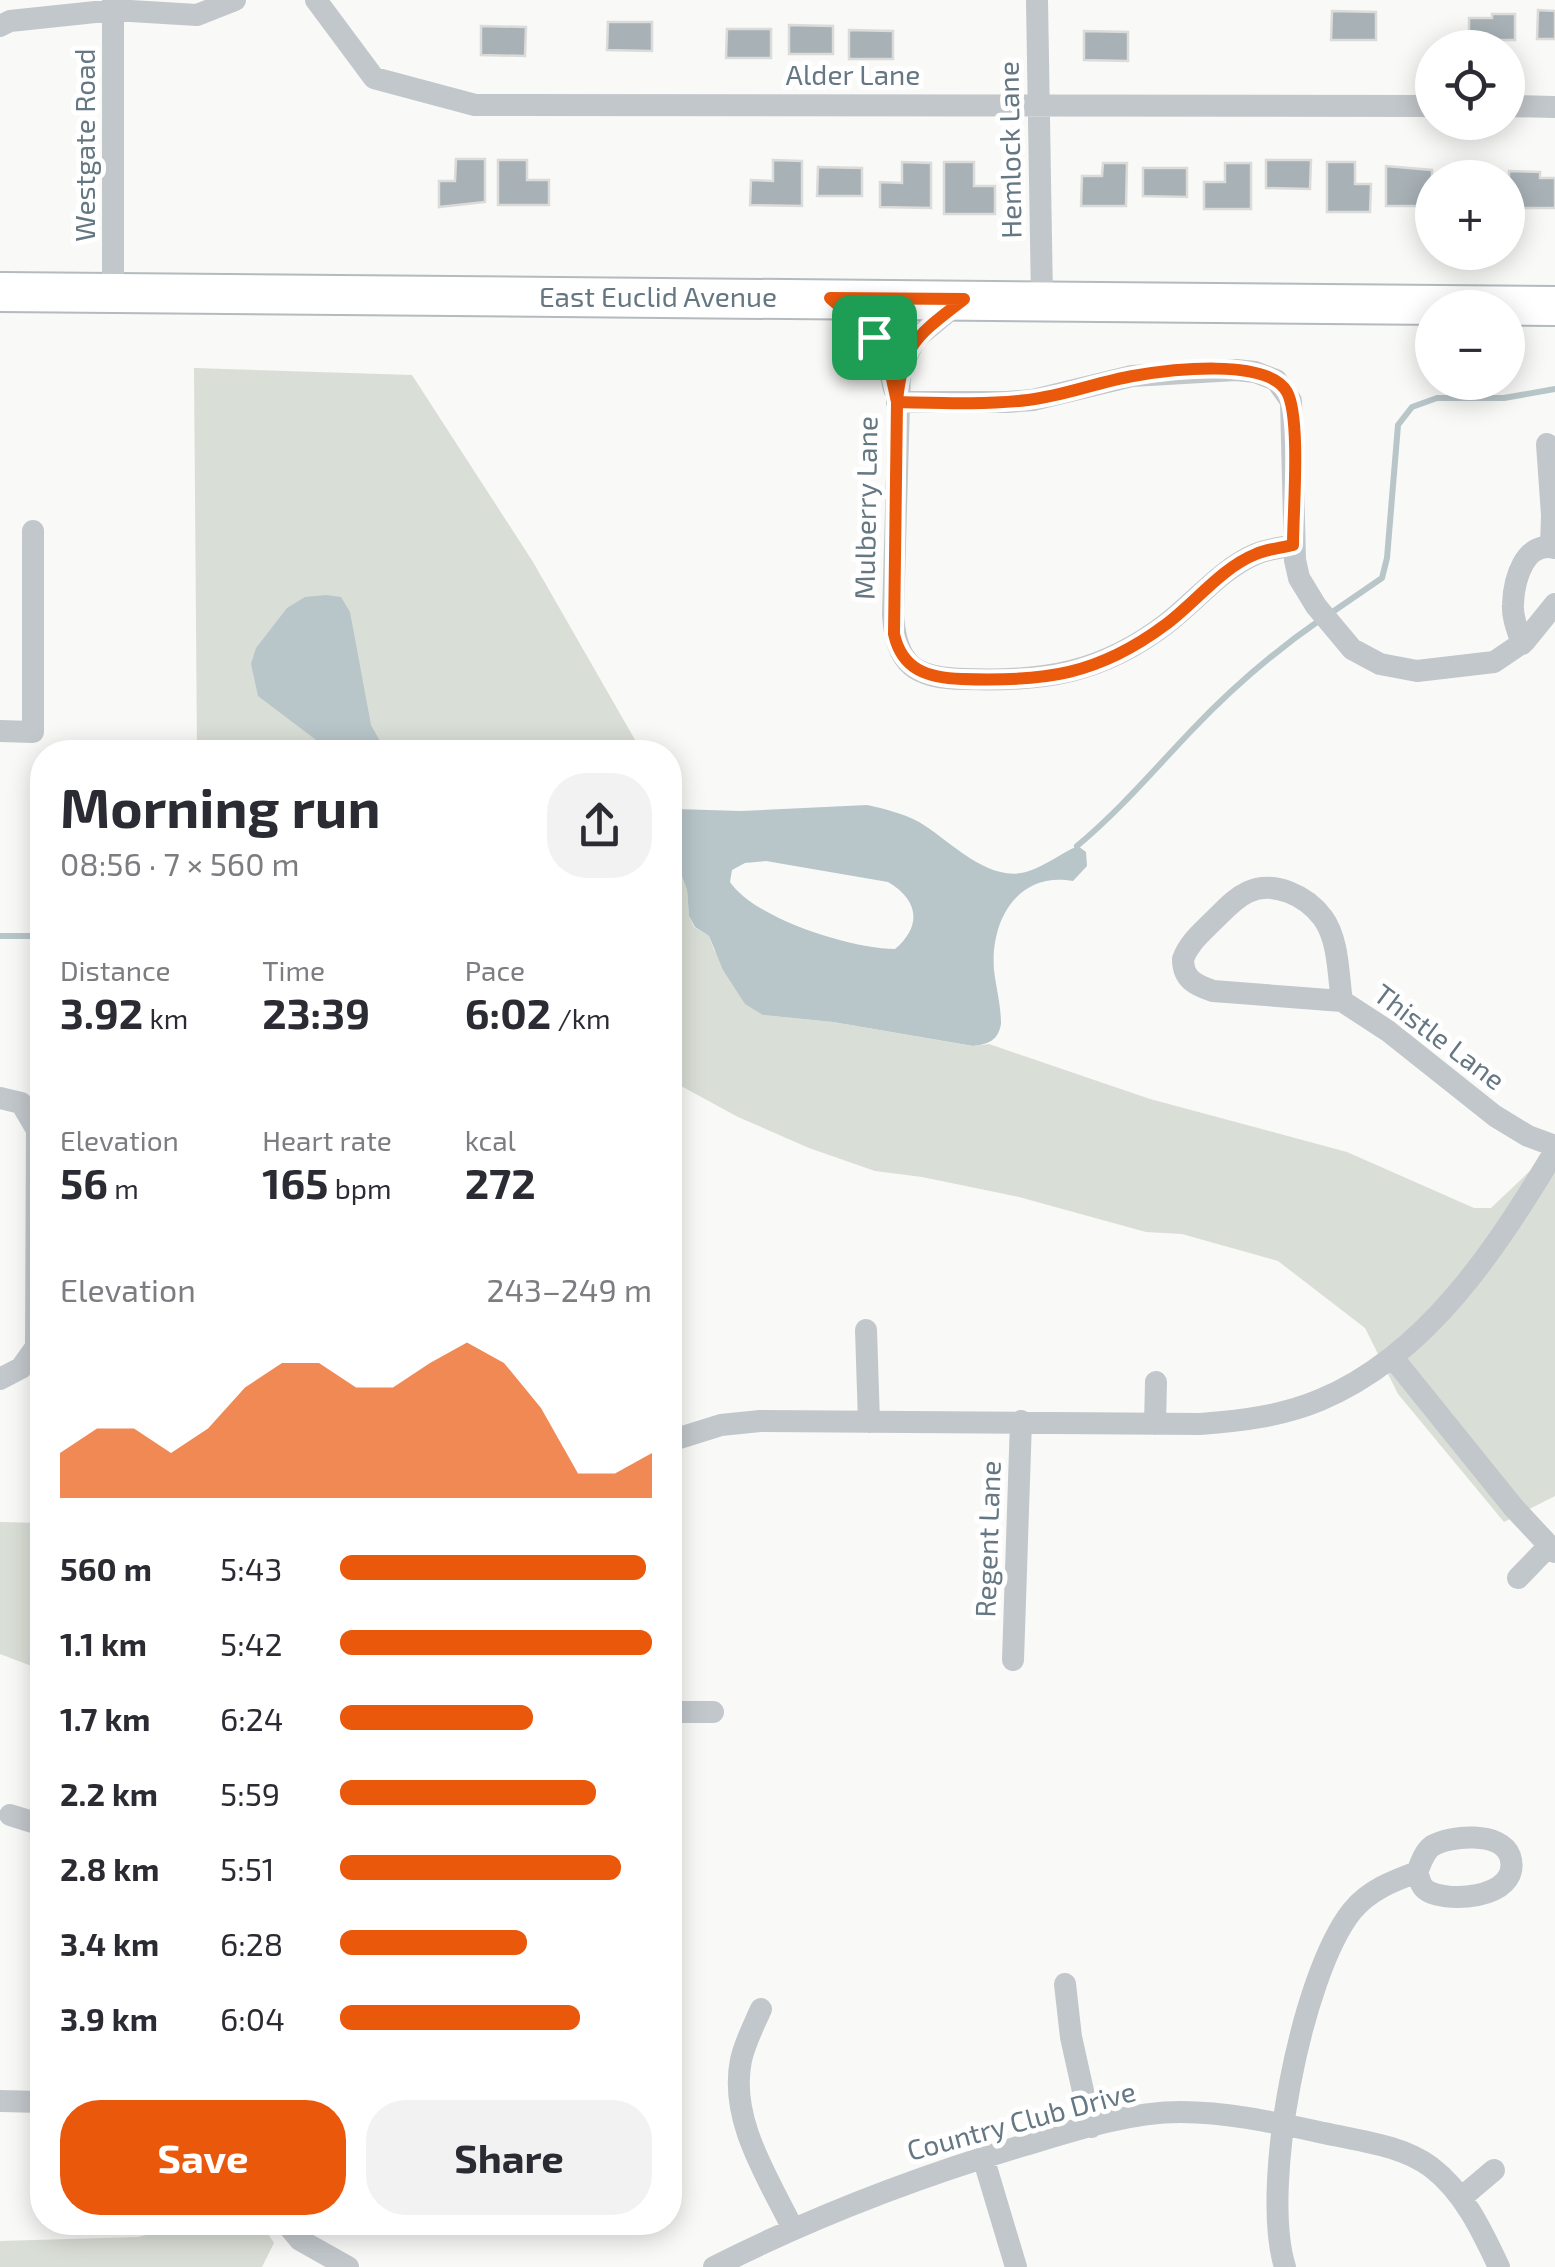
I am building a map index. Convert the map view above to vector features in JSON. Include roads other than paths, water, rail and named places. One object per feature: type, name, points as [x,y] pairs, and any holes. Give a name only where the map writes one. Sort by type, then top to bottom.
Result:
[{"type":"main road","name":"East Euclid Avenue","points":[[0,292],[1555,306]]},
{"type":"street","points":[[0,26],[10,21],[114,5],[196,15],[234,0]]},
{"type":"street","name":"Alder Lane","points":[[316,0],[374,78],[476,105],[1415,106]]},
{"type":"street","name":"Hemlock Lane","points":[[1038,0],[1042,299]]},
{"type":"street","name":"Westgate Road","points":[[113,291],[114,5]]},
{"type":"street","points":[[1525,106],[1555,107]]},
{"type":"street","name":"Mulberry Lane","points":[[830,298],[874,337],[887,356],[897,402]]},
{"type":"street","name":"Mulberry Lane","points":[[964,299],[915,338],[900,370],[894,634],[904,659],[926,676],[1007,680],[1077,672],[1164,626],[1239,563],[1258,553],[1293,545]]},
{"type":"street","points":[[897,402],[971,404],[1033,400],[1132,376],[1167,372],[1236,370],[1268,375],[1285,389],[1293,418],[1293,545],[1299,578],[1334,630],[1366,659],[1417,671],[1494,662],[1522,644],[1555,604]]},
{"type":"street","points":[[1522,644],[1512,603],[1520,571],[1529,553],[1540,546],[1553,547],[1547,444]]},
{"type":"street","points":[[0,732],[33,732],[34,531]]},
{"type":"street","name":"Thistle Lane","points":[[1342,1001],[1333,937],[1324,920],[1311,904],[1278,889],[1249,891],[1234,901],[1194,940],[1184,958],[1188,978],[1197,986],[1342,1001],[1388,1031],[1495,1116],[1555,1148]]},
{"type":"street","points":[[0,1098],[20,1103],[30,1120]]},
{"type":"street","points":[[682,1437],[721,1425],[760,1421],[1156,1424],[1244,1420],[1322,1400],[1393,1358],[1483,1262],[1555,1148]]},
{"type":"street","points":[[866,1330],[869,1422]]},
{"type":"street","points":[[0,1379],[22,1368],[30,1356]]},
{"type":"street","points":[[1393,1358],[1551,1549],[1518,1578]]},
{"type":"street","points":[[1156,1382],[1156,1424]]},
{"type":"street","name":"Regent Lane","points":[[1013,1660],[1021,1421]]},
{"type":"street","points":[[682,1712],[713,1712]]},
{"type":"street","points":[[10,1814],[30,1821]]},
{"type":"street","points":[[1284,2267],[1279,2230],[1284,2125],[1303,2023],[1337,1932],[1355,1907],[1380,1887],[1417,1872]]},
{"type":"street","points":[[1065,1984],[1072,2038],[1092,2127]]},
{"type":"street","points":[[761,2009],[741,2059],[742,2116],[792,2227]]},
{"type":"street","points":[[0,2101],[30,2102]]},
{"type":"street","name":"Country Club Drive","points":[[714,2267],[792,2227],[895,2186],[1092,2127],[1148,2114],[1180,2112],[1284,2125],[1411,2155],[1433,2168],[1461,2198],[1499,2267]]},
{"type":"street","points":[[983,2158],[1016,2267]]},
{"type":"street","points":[[1461,2198],[1494,2170]]},
{"type":"street","points":[[296,2235],[348,2267]]},
{"type":"waterway","points":[[1331,613],[1382,578],[1398,425],[1412,407],[1437,398],[1504,398],[1555,389]]},
{"type":"waterway","points":[[1077,846],[1122,805],[1221,701],[1320,620]]},
{"type":"waterway","points":[[0,936],[30,936]]}]
